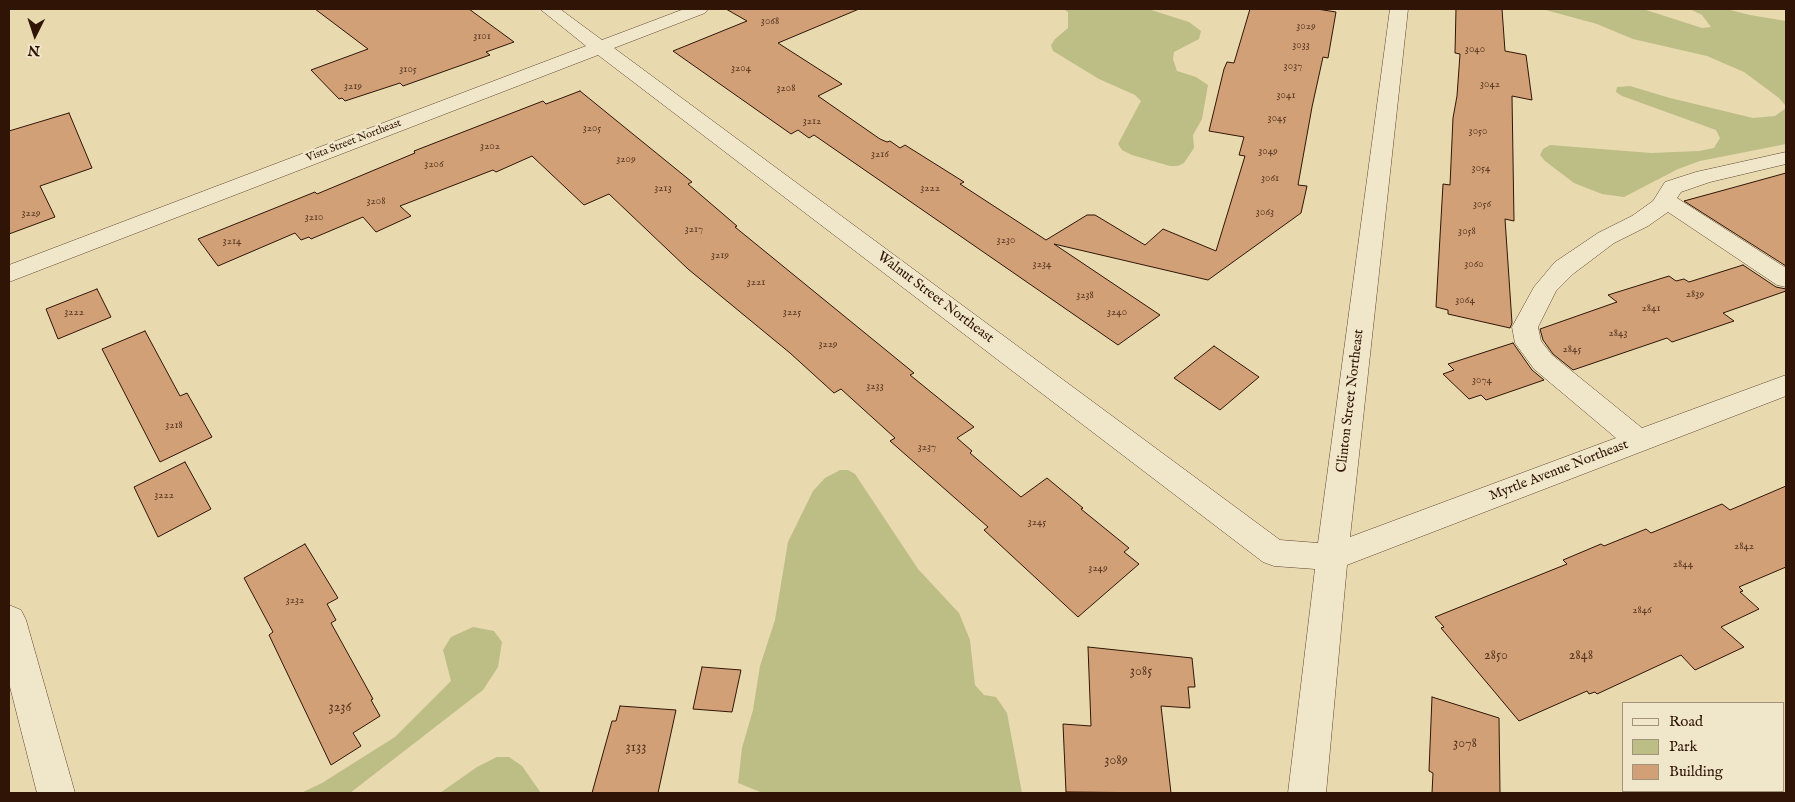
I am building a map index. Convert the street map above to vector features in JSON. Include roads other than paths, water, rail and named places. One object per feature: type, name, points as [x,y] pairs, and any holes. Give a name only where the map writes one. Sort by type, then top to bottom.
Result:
[{"type":"street","name":"Walnut Street Northeast","points":[[549,9],[601,46],[1274,553],[1332,557]]},
{"type":"street","name":"Vista Street Northeast","points":[[9,274],[698,9]]},
{"type":"street","name":"Clinton Street Northeast","points":[[1307,793],[1332,557],[1399,9]]},
{"type":"street","points":[[1639,441],[1544,362],[1528,343],[1525,327],[1546,287],[1564,268],[1606,238],[1640,221],[1661,206],[1673,188],[1704,177],[1786,158]]},
{"type":"street","points":[[1665,200],[1786,278]]},
{"type":"street","name":"Myrtle Avenue Northeast","points":[[1332,557],[1786,385]]},
{"type":"street","points":[[9,620],[56,793]]}]
